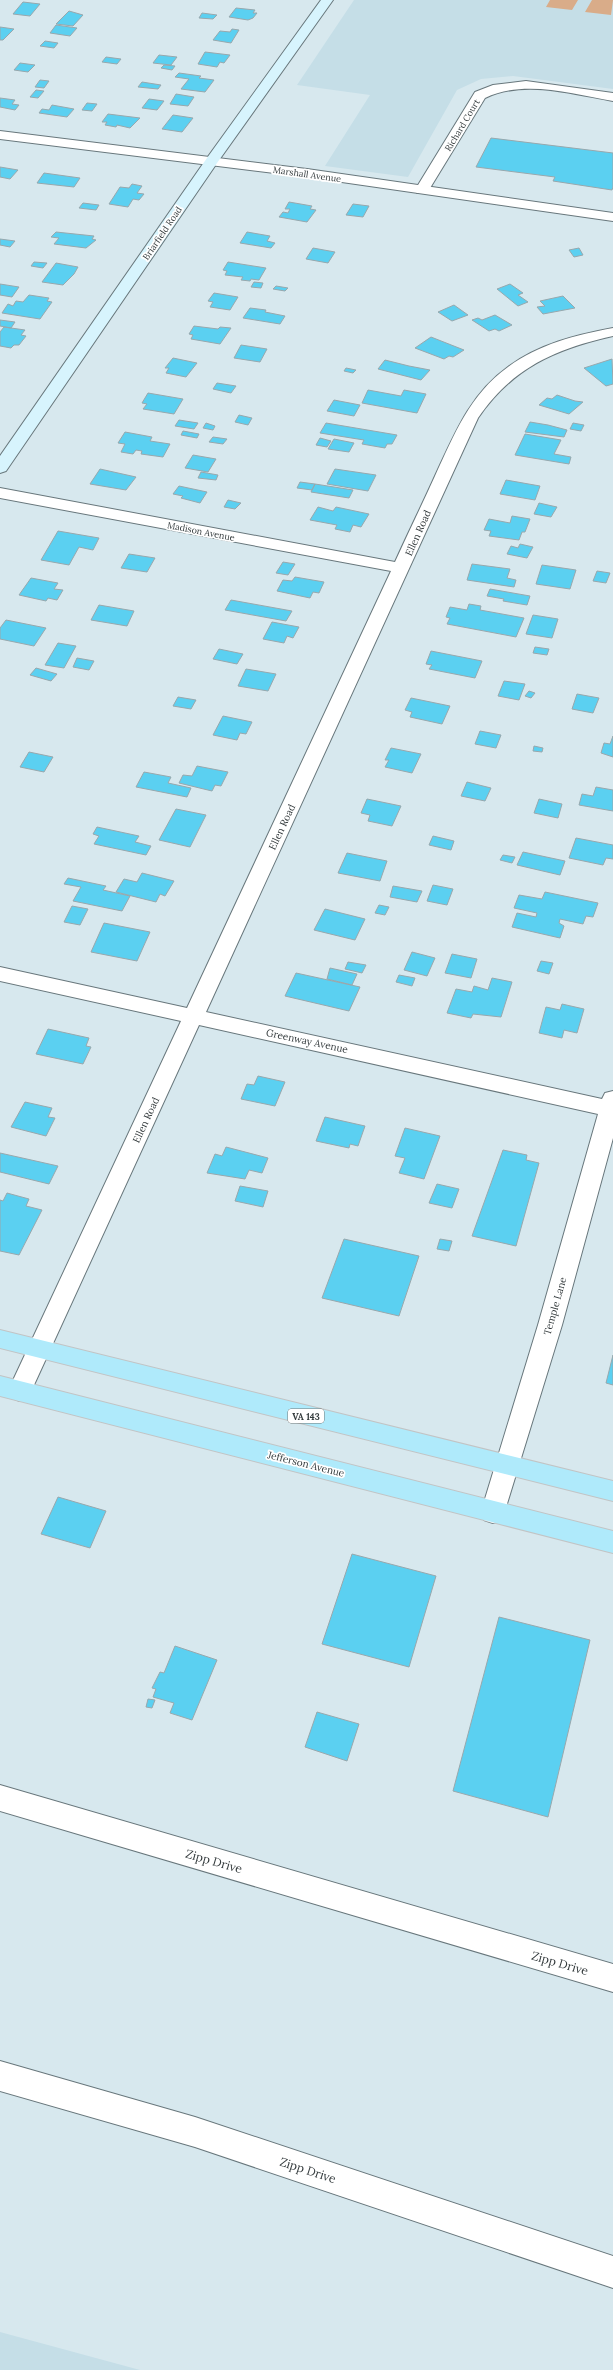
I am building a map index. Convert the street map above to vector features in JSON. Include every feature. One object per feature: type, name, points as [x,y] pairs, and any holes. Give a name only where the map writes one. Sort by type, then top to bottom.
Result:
[{"type":"main road","name":"Briarfield Road","points":[[0,468],[212,161],[327,0]]},
{"type":"main road","name":"VA 143","points":[[0,1339],[613,1491]]},
{"type":"main road","name":"Jefferson Avenue","points":[[10,1389],[613,1542]]},
{"type":"street","name":"Richard Court","points":[[422,190],[480,94],[487,90],[509,84],[522,84],[613,96]]},
{"type":"street","name":"Marshall Avenue","points":[[0,135],[212,161],[613,217]]},
{"type":"street","name":"Ellen Road","points":[[10,1389],[40,1349],[470,418],[493,385],[510,372],[545,352],[587,338],[613,332]]},
{"type":"street","name":"Madison Avenue","points":[[0,493],[402,568]]},
{"type":"street","name":"Greenway Avenue","points":[[0,974],[194,1017],[612,1105]]},
{"type":"street","name":"Temple Lane","points":[[493,1512],[550,1325],[612,1105]]},
{"type":"street","name":"Zipp Drive","points":[[0,1798],[613,1978]]},
{"type":"street","name":"Zipp Drive","points":[[0,2076],[195,2132],[613,2272]]},
{"type":"shaded area","points":[[354,0],[613,0],[613,89],[513,76],[481,79],[457,90],[408,177],[325,166],[370,95],[297,85]]},
{"type":"shaded area","points":[[550,0],[578,0],[572,10],[546,7]]},
{"type":"shaded area","points":[[592,0],[613,0],[611,15],[585,12]]},
{"type":"shaded area","points":[[0,2332],[140,2370],[0,2370]]},
{"type":"building","points":[[23,2],[40,4],[30,16],[13,14]]},
{"type":"building","points":[[236,8],[255,10],[253,13],[257,13],[253,18],[248,20],[229,17]]},
{"type":"building","points":[[69,11],[83,15],[73,26],[56,24]]},
{"type":"building","points":[[202,13],[217,15],[213,19],[199,18]]},
{"type":"building","points":[[56,25],[77,28],[70,36],[50,33]]},
{"type":"building","points":[[0,27],[14,29],[3,40],[0,40]]},
{"type":"building","points":[[232,29],[239,30],[231,43],[213,40],[220,31],[230,32]]},
{"type":"building","points":[[45,41],[58,43],[54,48],[40,46]]},
{"type":"building","points":[[205,52],[230,55],[224,63],[220,62],[217,67],[198,64]]},
{"type":"building","points":[[159,55],[177,57],[171,65],[153,63]]},
{"type":"building","points":[[106,57],[121,59],[117,64],[102,62]]},
{"type":"building","points":[[20,63],[35,65],[28,72],[14,70]]},
{"type":"building","points":[[164,65],[175,66],[172,70],[161,68]]},
{"type":"building","points":[[179,73],[201,76],[199,78],[214,80],[205,92],[181,89],[189,79],[175,77]]},
{"type":"building","points":[[40,80],[49,81],[44,88],[35,87]]},
{"type":"building","points":[[142,82],[161,85],[158,89],[138,87]]},
{"type":"building","points":[[36,90],[44,91],[38,98],[30,97]]},
{"type":"building","points":[[176,94],[194,97],[188,106],[170,104]]},
{"type":"building","points":[[0,98],[15,100],[12,104],[19,105],[15,110],[0,107]]},
{"type":"building","points":[[149,99],[164,101],[157,110],[142,108]]},
{"type":"building","points":[[87,103],[97,104],[92,111],[82,110]]},
{"type":"building","points":[[52,105],[74,109],[67,117],[39,113],[42,109],[49,110]]},
{"type":"building","points":[[108,114],[140,118],[130,128],[117,125],[116,127],[105,125],[107,122],[102,122]]},
{"type":"building","points":[[173,115],[193,118],[182,132],[162,129]]},
{"type":"building","points":[[491,138],[613,153],[612,190],[553,181],[555,177],[476,167]]},
{"type":"building","points":[[0,167],[18,170],[10,179],[0,177]]},
{"type":"building","points":[[44,173],[80,178],[74,187],[37,183]]},
{"type":"building","points":[[132,184],[142,186],[137,193],[144,194],[139,200],[133,199],[128,207],[109,204],[120,187],[129,188]]},
{"type":"building","points":[[289,202],[312,206],[310,209],[316,210],[307,222],[279,217],[283,212],[288,213],[290,209],[285,209]]},
{"type":"building","points":[[83,203],[99,205],[96,210],[79,208]]},
{"type":"building","points":[[353,204],[369,206],[363,217],[346,215]]},
{"type":"building","points":[[56,232],[94,236],[92,239],[96,240],[86,248],[54,244],[59,238],[51,237]]},
{"type":"building","points":[[247,232],[270,236],[267,241],[275,243],[271,248],[240,243]]},
{"type":"building","points":[[0,239],[15,241],[10,247],[0,245]]},
{"type":"building","points":[[313,248],[335,252],[328,263],[306,259]]},
{"type":"building","points":[[579,248],[583,255],[574,257],[569,250]]},
{"type":"building","points":[[34,262],[47,263],[43,268],[31,266]]},
{"type":"building","points":[[228,262],[266,268],[259,280],[241,280],[243,277],[225,275],[227,271],[223,270]]},
{"type":"building","points":[[56,263],[78,267],[74,274],[63,285],[42,282]]},
{"type":"building","points":[[254,282],[263,283],[261,288],[251,287]]},
{"type":"building","points":[[0,284],[19,287],[12,297],[0,295]]},
{"type":"building","points":[[510,284],[523,293],[518,295],[528,302],[518,306],[497,289]]},
{"type":"building","points":[[276,286],[288,288],[285,291],[273,289]]},
{"type":"building","points":[[214,293],[238,297],[230,310],[210,307],[213,302],[208,301]]},
{"type":"building","points":[[29,295],[49,298],[47,301],[52,302],[40,319],[2,313],[8,304],[13,306],[16,301],[23,302]]},
{"type":"building","points":[[563,296],[575,308],[543,314],[537,307],[545,306],[540,301]]},
{"type":"building","points":[[454,305],[468,315],[452,321],[438,312]]},
{"type":"building","points":[[250,308],[266,310],[265,312],[285,316],[280,324],[243,318]]},
{"type":"building","points":[[495,315],[512,325],[499,331],[495,329],[489,331],[472,320],[478,318],[482,320]]},
{"type":"building","points":[[0,320],[15,322],[11,328],[0,326]]},
{"type":"building","points":[[194,326],[218,329],[220,327],[231,328],[220,344],[191,339],[193,335],[189,334]]},
{"type":"building","points":[[4,327],[25,330],[21,335],[26,336],[19,345],[14,345],[11,348],[0,346],[0,332]]},
{"type":"building","points":[[431,337],[464,350],[453,357],[449,356],[444,359],[415,348]]},
{"type":"building","points":[[241,345],[267,349],[260,362],[234,358]]},
{"type":"building","points":[[173,358],[197,363],[186,377],[166,373],[169,368],[165,368]]},
{"type":"building","points":[[612,359],[613,384],[606,386],[584,368]]},
{"type":"building","points":[[385,360],[430,370],[421,380],[378,369]]},
{"type":"building","points":[[346,368],[356,370],[353,373],[344,371]]},
{"type":"building","points":[[217,383],[236,386],[231,393],[213,389]]},
{"type":"building","points":[[368,390],[401,396],[404,390],[426,394],[417,413],[362,403]]},
{"type":"building","points":[[148,393],[183,399],[174,414],[143,409],[147,404],[142,403]]},
{"type":"building","points":[[557,395],[583,402],[569,414],[539,405],[547,398],[552,399]]},
{"type":"building","points":[[334,400],[360,405],[354,416],[327,411]]},
{"type":"building","points":[[239,415],[252,418],[248,425],[235,422]]},
{"type":"building","points":[[179,420],[198,423],[194,429],[175,426]]},
{"type":"building","points":[[530,422],[567,430],[564,437],[525,432]]},
{"type":"building","points":[[206,423],[215,426],[213,430],[203,428]]},
{"type":"building","points":[[326,423],[397,435],[392,444],[387,444],[385,448],[362,444],[364,440],[320,433]]},
{"type":"building","points":[[573,423],[584,425],[581,431],[570,429]]},
{"type":"building","points":[[183,431],[199,434],[197,438],[181,435]]},
{"type":"building","points":[[125,432],[152,437],[150,441],[170,444],[163,457],[141,454],[142,451],[136,450],[133,454],[121,452],[125,444],[118,443]]},
{"type":"building","points":[[525,434],[561,440],[554,454],[571,457],[569,464],[515,455]]},
{"type":"building","points":[[213,437],[227,439],[223,444],[209,442]]},
{"type":"building","points":[[320,438],[331,441],[327,447],[316,445]]},
{"type":"building","points":[[334,439],[354,443],[349,452],[328,449]]},
{"type":"building","points":[[193,455],[216,459],[208,472],[185,468]]},
{"type":"building","points":[[100,469],[136,477],[126,490],[90,484]]},
{"type":"building","points":[[335,469],[376,475],[368,491],[327,484]]},
{"type":"building","points":[[201,472],[218,475],[216,480],[198,478]]},
{"type":"building","points":[[506,480],[540,486],[535,500],[500,494]]},
{"type":"building","points":[[300,482],[315,484],[312,490],[297,488]]},
{"type":"building","points":[[315,484],[353,490],[349,498],[311,492]]},
{"type":"building","points":[[179,486],[207,492],[200,503],[181,498],[183,496],[173,494]]},
{"type":"building","points":[[228,500],[241,503],[235,509],[224,507]]},
{"type":"building","points":[[539,503],[557,507],[551,517],[534,514]]},
{"type":"building","points":[[318,507],[333,511],[336,507],[369,514],[361,527],[353,525],[350,532],[335,529],[337,525],[310,520]]},
{"type":"building","points":[[512,516],[530,519],[525,532],[522,532],[519,540],[489,536],[491,531],[484,530],[489,519],[510,523]]},
{"type":"building","points":[[58,531],[99,538],[93,550],[79,547],[69,565],[41,560]]},
{"type":"building","points":[[520,544],[533,547],[527,558],[507,554],[511,546],[518,548]]},
{"type":"building","points":[[129,554],[155,558],[147,572],[121,568]]},
{"type":"building","points":[[283,562],[295,564],[288,575],[276,573]]},
{"type":"building","points":[[472,564],[510,569],[507,578],[516,580],[514,587],[467,580]]},
{"type":"building","points":[[542,565],[576,570],[570,589],[536,584]]},
{"type":"building","points":[[597,571],[610,573],[606,583],[593,581]]},
{"type":"building","points":[[295,577],[324,582],[319,593],[313,592],[310,598],[277,591],[283,580],[292,581]]},
{"type":"building","points":[[31,578],[58,583],[54,589],[63,590],[57,600],[48,598],[46,601],[19,595]]},
{"type":"building","points":[[490,589],[530,596],[527,605],[503,601],[504,599],[487,596]]},
{"type":"building","points":[[231,600],[292,611],[286,621],[225,610]]},
{"type":"building","points":[[469,604],[481,606],[480,610],[524,618],[516,637],[447,624],[450,618],[446,617],[450,607],[467,610]]},
{"type":"building","points":[[99,605],[134,611],[127,626],[91,620]]},
{"type":"building","points":[[533,615],[558,619],[552,638],[526,634]]},
{"type":"building","points":[[6,620],[46,628],[34,646],[0,639],[0,628]]},
{"type":"building","points":[[272,622],[299,627],[293,638],[287,636],[284,643],[263,639]]},
{"type":"building","points":[[58,643],[76,646],[64,668],[45,665]]},
{"type":"building","points":[[535,647],[549,649],[547,655],[533,653]]},
{"type":"building","points":[[219,649],[243,654],[237,664],[213,659]]},
{"type":"building","points":[[431,651],[482,661],[475,678],[429,669],[432,665],[426,664]]},
{"type":"building","points":[[77,658],[94,661],[89,670],[73,667]]},
{"type":"building","points":[[36,668],[57,674],[51,681],[30,675]]},
{"type":"building","points":[[246,669],[276,674],[268,691],[238,686]]},
{"type":"building","points":[[504,681],[525,684],[519,700],[498,696]]},
{"type":"building","points":[[529,691],[535,693],[531,698],[525,696]]},
{"type":"building","points":[[577,694],[599,698],[593,713],[572,709]]},
{"type":"building","points":[[178,697],[196,700],[191,709],[173,706]]},
{"type":"building","points":[[411,698],[450,706],[442,724],[410,717],[412,712],[405,710]]},
{"type":"building","points":[[223,716],[252,722],[246,734],[240,733],[237,740],[213,735]]},
{"type":"building","points":[[480,731],[501,735],[496,748],[475,744]]},
{"type":"building","points":[[613,736],[613,757],[601,753],[604,743],[610,744]]},
{"type":"building","points":[[534,746],[543,748],[542,752],[533,751]]},
{"type":"building","points":[[391,748],[421,754],[412,773],[385,767],[389,760],[385,760]]},
{"type":"building","points":[[29,752],[53,757],[44,772],[20,767]]},
{"type":"building","points":[[197,766],[228,772],[221,786],[215,785],[212,791],[179,783],[183,775],[192,776]]},
{"type":"building","points":[[144,772],[171,777],[168,783],[191,788],[187,797],[136,787]]},
{"type":"building","points":[[467,782],[491,788],[485,801],[461,796]]},
{"type":"building","points":[[596,787],[613,790],[613,811],[579,805],[582,794],[593,796]]},
{"type":"building","points":[[367,799],[401,806],[392,826],[368,821],[370,815],[361,813]]},
{"type":"building","points":[[539,799],[562,804],[558,818],[534,813]]},
{"type":"building","points":[[176,809],[206,815],[190,847],[159,840]]},
{"type":"building","points":[[97,827],[139,836],[135,842],[151,846],[146,855],[94,844],[99,836],[93,834]]},
{"type":"building","points":[[433,836],[454,841],[451,850],[429,845]]},
{"type":"building","points":[[576,838],[613,845],[613,859],[606,858],[603,865],[569,858]]},
{"type":"building","points":[[523,852],[565,861],[560,875],[517,865]]},
{"type":"building","points":[[347,853],[387,861],[380,881],[338,873]]},
{"type":"building","points":[[503,855],[515,857],[512,863],[500,860]]},
{"type":"building","points":[[142,873],[174,881],[165,896],[160,894],[156,902],[116,892],[124,879],[137,882]]},
{"type":"building","points":[[68,878],[106,886],[103,890],[130,896],[122,911],[73,901],[81,887],[64,884]]},
{"type":"building","points":[[433,885],[453,889],[447,905],[427,901]]},
{"type":"building","points":[[393,886],[422,891],[417,902],[390,897]]},
{"type":"building","points":[[545,892],[598,903],[593,917],[586,916],[583,924],[560,919],[559,923],[564,926],[560,938],[512,927],[517,913],[536,917],[537,913],[514,908],[519,895],[542,899]]},
{"type":"building","points":[[379,905],[389,907],[385,915],[375,913]]},
{"type":"building","points":[[72,906],[88,909],[80,925],[64,922]]},
{"type":"building","points":[[325,909],[365,919],[355,940],[314,930]]},
{"type":"building","points":[[104,923],[150,932],[137,961],[91,952]]},
{"type":"building","points":[[412,952],[435,958],[427,976],[404,970]]},
{"type":"building","points":[[452,954],[477,959],[471,978],[445,973]]},
{"type":"building","points":[[541,961],[553,963],[549,974],[537,971]]},
{"type":"building","points":[[348,962],[366,965],[362,973],[345,969]]},
{"type":"building","points":[[330,968],[357,974],[352,985],[327,979]]},
{"type":"building","points":[[296,973],[360,987],[349,1011],[285,996]]},
{"type":"building","points":[[399,975],[415,978],[412,986],[396,982]]},
{"type":"building","points":[[492,978],[512,982],[501,1017],[473,1014],[471,1018],[447,1013],[456,989],[472,992],[474,986],[488,990]]},
{"type":"building","points":[[562,1004],[584,1009],[577,1033],[564,1030],[562,1038],[539,1033],[546,1007],[560,1010]]},
{"type":"building","points":[[48,1029],[89,1038],[86,1046],[91,1047],[83,1064],[36,1054]]},
{"type":"building","points":[[258,1076],[285,1082],[275,1106],[241,1099],[247,1084],[254,1085]]},
{"type":"building","points":[[25,1102],[52,1108],[48,1117],[55,1118],[46,1136],[11,1127]]},
{"type":"building","points":[[325,1117],[365,1126],[358,1146],[350,1144],[349,1148],[316,1141]]},
{"type":"building","points":[[405,1128],[440,1136],[424,1179],[399,1173],[405,1158],[395,1156]]},
{"type":"building","points":[[226,1147],[268,1158],[262,1173],[249,1170],[245,1179],[207,1173],[215,1154],[222,1156]]},
{"type":"building","points":[[503,1150],[527,1155],[526,1160],[539,1163],[516,1246],[472,1236]]},
{"type":"building","points":[[0,1153],[58,1166],[49,1184],[0,1172]]},
{"type":"building","points":[[437,1184],[459,1189],[452,1208],[429,1203]]},
{"type":"building","points":[[240,1186],[268,1191],[263,1207],[235,1201]]},
{"type":"building","points":[[7,1193],[29,1199],[26,1206],[42,1210],[19,1255],[0,1251],[0,1200],[3,1201]]},
{"type":"building","points":[[344,1239],[419,1256],[399,1316],[322,1298]]},
{"type":"building","points":[[440,1239],[452,1241],[449,1251],[437,1249]]},
{"type":"building","points":[[613,1355],[613,1385],[606,1383]]},
{"type":"building","points":[[58,1497],[106,1511],[90,1548],[41,1534]]},
{"type":"building","points":[[352,1554],[436,1576],[409,1667],[322,1644]]},
{"type":"building","points":[[499,1617],[590,1640],[548,1817],[453,1791]]},
{"type":"building","points":[[175,1646],[217,1660],[192,1720],[170,1713],[174,1703],[153,1697],[156,1689],[152,1688],[160,1672],[164,1673]]},
{"type":"building","points":[[148,1699],[155,1700],[152,1708],[146,1707]]},
{"type":"building","points":[[317,1712],[359,1724],[347,1761],[305,1747]]}]
